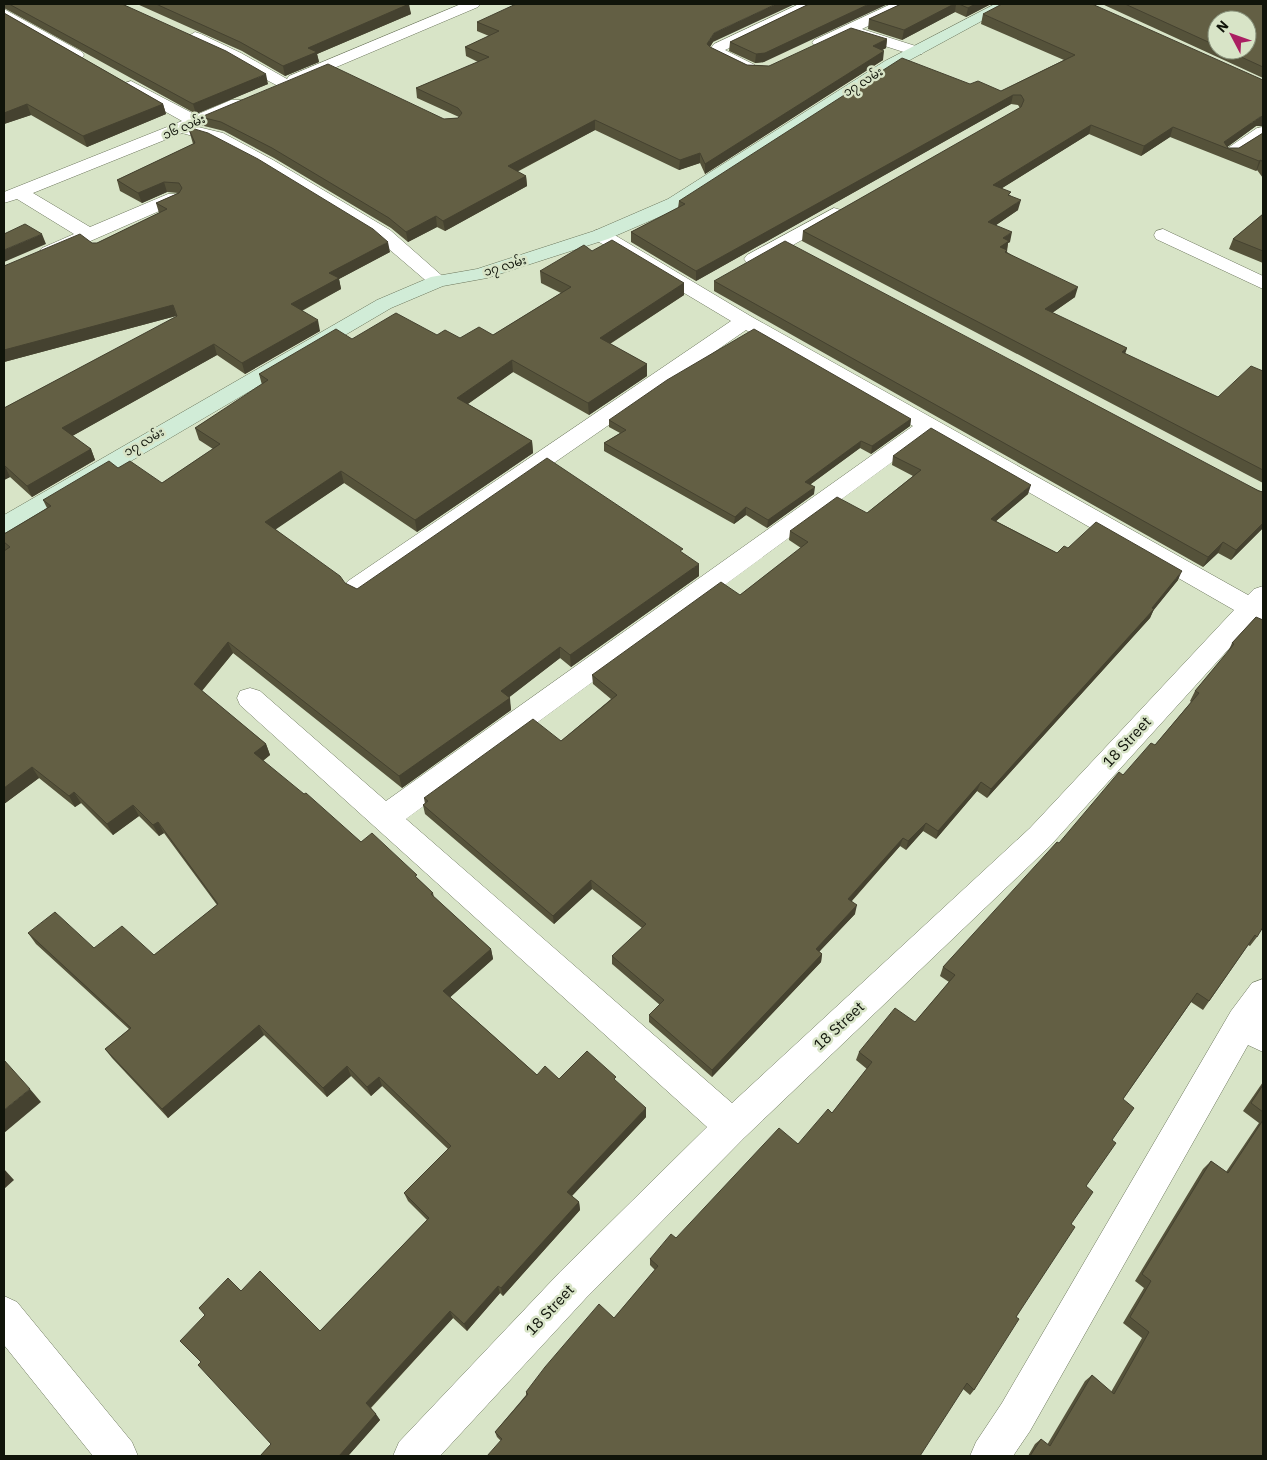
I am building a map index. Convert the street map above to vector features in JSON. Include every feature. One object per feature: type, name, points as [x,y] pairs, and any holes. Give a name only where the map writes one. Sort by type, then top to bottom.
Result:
[{"type":"street","points":[[266,91],[473,4]]},
{"type":"street","points":[[768,70],[753,70],[716,52],[727,44],[811,4]]},
{"type":"street","points":[[807,50],[902,4]]},
{"type":"street","name":"၁၇ လမ်း","points":[[4,525],[384,304],[438,281],[480,274],[600,235],[674,204],[866,80],[916,51],[1006,4]]},
{"type":"street","points":[[4,13],[87,61]]},
{"type":"street","points":[[850,30],[916,51]]},
{"type":"street","points":[[180,31],[235,56],[284,84]]},
{"type":"street","points":[[329,64],[347,73]]},
{"type":"street","points":[[120,80],[188,125],[217,137],[283,173],[383,234],[438,281]]},
{"type":"street","name":"၁၆ လမ်း","points":[[11,195],[188,125],[248,99]]},
{"type":"street","points":[[1231,152],[1263,132]]},
{"type":"street","points":[[11,195],[89,234]]},
{"type":"street","points":[[30,260],[174,198]]},
{"type":"street","points":[[736,269],[793,247],[853,203]]},
{"type":"street","points":[[600,235],[704,287],[746,321],[928,425],[1259,606]]},
{"type":"street","points":[[1163,235],[1263,284]]},
{"type":"street","points":[[357,587],[746,321]]},
{"type":"street","points":[[385,818],[928,425]]},
{"type":"street","name":"18 Street","points":[[413,1456],[573,1285],[732,1126],[1040,837],[1259,606]]},
{"type":"street","points":[[250,698],[732,1126]]},
{"type":"street","points":[[990,1456],[1021,1409],[1253,1030],[1263,993]]},
{"type":"street","points":[[4,1315],[118,1456]]},
{"type":"building","points":[[9,4],[122,4],[226,51],[266,74],[193,104]]},
{"type":"building","points":[[156,4],[409,4],[308,48],[317,52],[283,66],[240,42]]},
{"type":"building","points":[[516,4],[776,4],[714,33],[707,44],[747,65],[769,66],[851,28],[887,39],[873,46],[884,51],[705,164],[700,153],[680,160],[595,120],[508,166],[526,176],[443,221],[436,216],[406,232],[389,218],[272,148],[221,122],[201,117],[328,64],[444,119],[458,118],[462,113],[458,108],[416,88],[489,57],[465,47],[499,31],[477,22]]},
{"type":"building","points":[[809,4],[869,4],[765,53],[756,54],[730,42]]},
{"type":"building","points":[[901,4],[954,4],[904,30],[869,19]]},
{"type":"building","points":[[959,4],[975,4],[968,8]]},
{"type":"building","points":[[1002,4],[1092,4],[1207,55],[1207,60],[1218,60],[1263,80],[1263,116],[1224,142],[1228,148],[1239,148],[1263,133],[1263,163],[1261,160],[1259,161],[1173,127],[1144,146],[1091,125],[993,185],[1011,192],[1008,195],[1021,200],[988,222],[1012,232],[1003,238],[1009,241],[1000,247],[1007,250],[1005,252],[1078,287],[1045,309],[1127,348],[1122,352],[1218,397],[1251,366],[1263,371],[1263,470],[803,231],[1021,107],[1024,100],[1021,95],[1013,95],[696,271],[631,232],[685,204],[679,201],[902,58],[970,84],[978,81],[1001,91],[1075,55],[983,14]]},
{"type":"building","points":[[1125,4],[1263,4],[1263,67],[1248,60],[1257,60],[1257,10],[1207,10],[1207,41]]},
{"type":"building","points":[[4,13],[163,104],[83,136],[27,104],[4,113]]},
{"type":"building","points":[[188,127],[208,133],[258,159],[373,229],[388,242],[329,273],[339,278],[291,304],[318,320],[242,363],[214,344],[62,428],[91,449],[27,486],[4,466],[4,408],[177,316],[173,305],[4,350],[4,266],[80,234],[92,243],[97,243],[167,209],[156,203],[179,193],[182,188],[179,183],[164,182],[138,193],[117,180],[195,143]]},
{"type":"building","points":[[1263,214],[1263,251],[1233,239]]},
{"type":"building","points":[[25,224],[42,234],[4,250],[4,234]]},
{"type":"building","points":[[612,240],[684,283],[600,338],[647,364],[588,403],[512,360],[457,398],[532,441],[415,520],[341,471],[265,522],[340,576],[345,583],[357,589],[547,458],[683,549],[680,551],[699,564],[570,655],[560,647],[501,691],[510,698],[399,776],[228,642],[194,684],[266,744],[254,753],[304,794],[306,793],[361,842],[372,833],[417,875],[415,876],[433,893],[431,894],[491,949],[443,991],[537,1075],[545,1066],[559,1079],[587,1051],[646,1108],[567,1192],[579,1202],[501,1288],[498,1286],[464,1324],[450,1311],[366,1403],[376,1414],[339,1456],[260,1456],[271,1444],[198,1365],[201,1362],[180,1341],[205,1315],[199,1308],[228,1278],[241,1291],[260,1271],[320,1331],[429,1218],[404,1193],[451,1146],[379,1077],[367,1087],[347,1066],[323,1088],[259,1025],[162,1109],[105,1049],[131,1028],[28,933],[55,912],[94,948],[122,926],[154,955],[218,904],[158,822],[153,825],[133,805],[107,824],[74,792],[69,796],[32,767],[4,788],[4,551],[10,547],[4,542],[4,534],[51,506],[43,500],[109,461],[118,468],[130,461],[162,483],[220,444],[195,428],[268,380],[259,374],[336,329],[352,339],[396,313],[437,335],[445,330],[460,338],[479,327],[493,335],[571,287],[540,271],[584,245],[592,251]]},
{"type":"building","points":[[785,241],[1263,492],[1263,523],[1236,550],[1223,542],[1208,557],[714,281]]},
{"type":"building","points":[[754,329],[911,419],[872,446],[861,441],[805,482],[815,487],[768,520],[746,507],[735,517],[604,443],[626,430],[609,420],[667,380]]},
{"type":"building","points":[[931,428],[1031,485],[991,519],[1057,553],[1064,546],[1068,548],[1096,522],[1182,571],[1152,608],[1154,609],[991,789],[981,782],[938,831],[926,823],[908,841],[903,838],[848,899],[857,905],[816,949],[822,954],[712,1070],[649,1015],[664,1000],[612,956],[646,924],[591,880],[553,916],[423,805],[428,801],[424,798],[533,719],[561,741],[617,695],[592,675],[721,582],[740,595],[808,542],[790,531],[837,497],[867,513],[921,470],[893,456]]},
{"type":"building","points":[[1256,617],[1263,620],[1263,927],[1257,937],[1255,935],[1209,1001],[1197,993],[1123,1099],[1134,1108],[1112,1140],[1116,1143],[1086,1186],[1093,1192],[1071,1224],[1075,1227],[1016,1317],[1019,1319],[974,1390],[967,1383],[920,1456],[487,1456],[502,1439],[495,1432],[528,1394],[526,1392],[545,1367],[599,1304],[614,1318],[658,1266],[650,1259],[671,1234],[676,1238],[779,1128],[798,1144],[828,1109],[832,1113],[872,1062],[859,1052],[895,1008],[915,1022],[955,975],[943,967],[1057,842],[1059,843],[1119,772],[1123,775],[1151,743],[1155,745],[1199,693],[1195,691],[1234,644],[1232,643]]},
{"type":"building","points":[[4,1060],[30,1089],[4,1110]]},
{"type":"building","points":[[1263,1085],[1263,1112],[1251,1103]]},
{"type":"building","points":[[1263,1120],[1263,1456],[1030,1456],[1041,1439],[1050,1446],[1092,1375],[1114,1394],[1149,1332],[1130,1317],[1151,1281],[1142,1274],[1211,1161],[1228,1173]]}]
